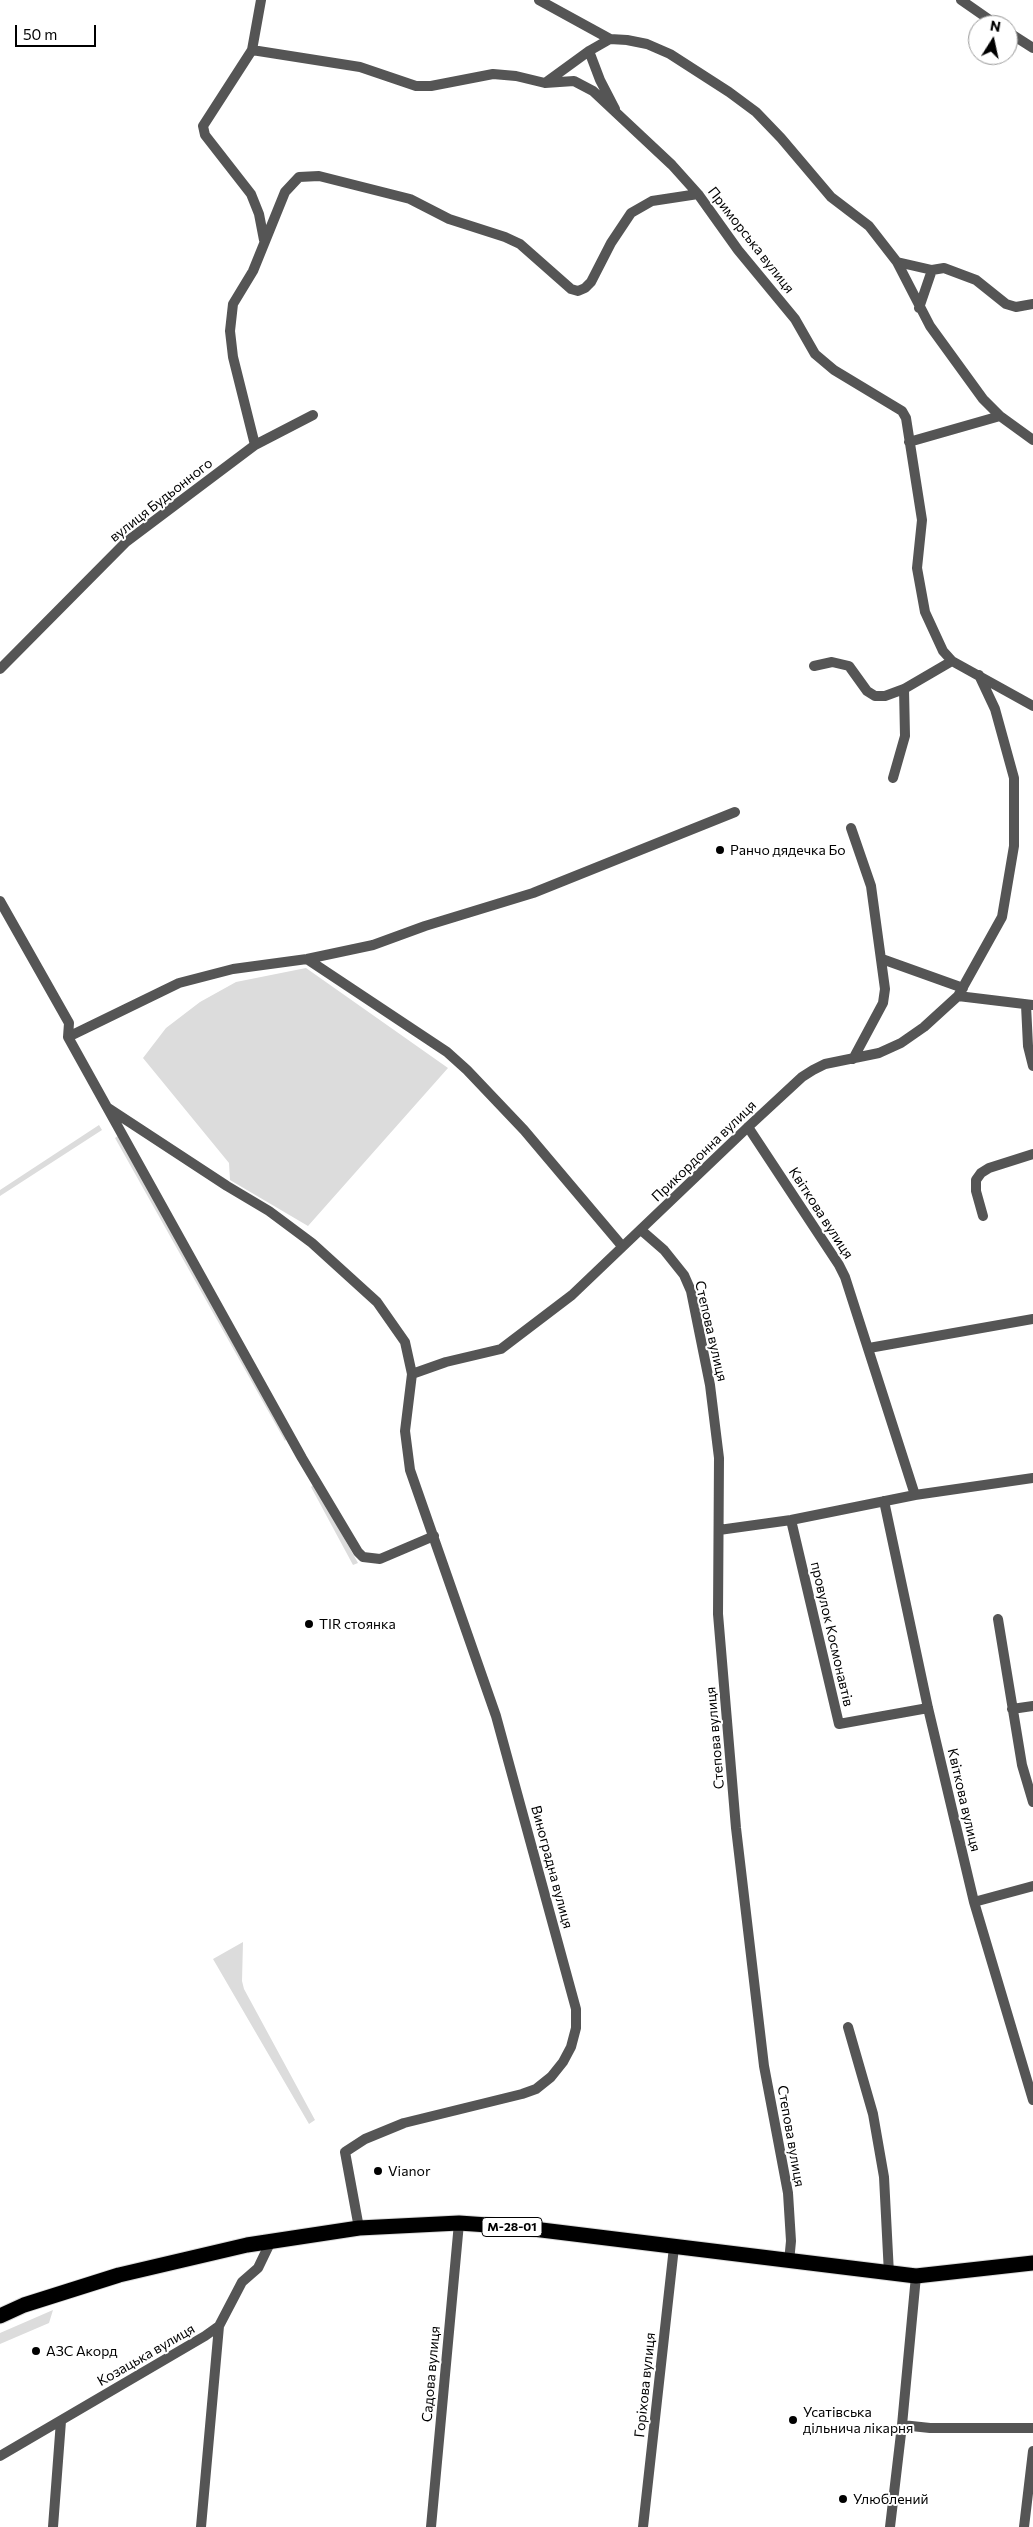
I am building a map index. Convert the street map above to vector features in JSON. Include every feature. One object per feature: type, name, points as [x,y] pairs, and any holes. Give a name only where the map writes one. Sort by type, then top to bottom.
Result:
[{"type":"highway","name":"М-28-01","points":[[0,2316],[24,2305],[119,2275],[271,2241],[359,2228],[459,2223],[517,2227],[789,2262],[916,2276],[1033,2263]]},
{"type":"street","points":[[261,0],[252,50],[203,126],[208,140],[251,194],[260,214],[264,241]]},
{"type":"street","points":[[538,0],[610,39],[648,44],[670,54],[756,112],[781,138],[831,197],[869,226],[897,262],[919,308],[983,399],[1000,416],[1033,440]]},
{"type":"street","points":[[960,0],[982,15]]},
{"type":"street","points":[[1018,38],[1033,48]]},
{"type":"street","points":[[545,83],[589,51],[610,39]]},
{"type":"street","name":"Приморська вулиця","points":[[252,50],[360,67],[416,86],[431,86],[493,74],[516,76],[545,83],[574,80],[593,91],[619,118],[672,165],[698,194],[738,250],[795,319],[815,354],[834,370],[902,411],[906,418],[910,442]]},
{"type":"street","points":[[589,51],[600,80],[619,118]]},
{"type":"street","points":[[255,445],[233,357],[230,331],[233,304],[252,272],[279,203],[292,182],[299,177],[319,176],[410,199],[449,219],[505,237],[520,244],[571,289],[578,291],[585,288],[590,282],[631,213],[652,201],[698,194]]},
{"type":"street","points":[[897,262],[932,270],[944,268],[976,280],[1006,304],[1016,307],[1033,304]]},
{"type":"street","points":[[919,308],[932,270]]},
{"type":"street","name":"вулиця Будьонного","points":[[0,669],[126,542],[255,445],[313,415]]},
{"type":"street","points":[[1000,416],[910,442],[922,520],[917,568],[920,590],[929,621],[944,651],[952,661],[1033,706]]},
{"type":"street","points":[[814,666],[832,662],[849,666],[866,691],[876,696],[885,696],[904,689],[952,661]]},
{"type":"street","name":"Прикордонна вулиця","points":[[412,1374],[446,1362],[501,1349],[572,1295],[802,1077],[826,1064],[879,1053],[902,1043],[924,1027],[960,992],[1002,917],[1014,846],[1014,778],[995,709],[979,675]]},
{"type":"street","points":[[892,778],[905,736],[904,689]]},
{"type":"street","points":[[68,1037],[179,982],[233,969],[373,945],[434,923],[533,893],[734,812]]},
{"type":"street","points":[[851,828],[871,886],[885,989],[883,1003],[853,1059]]},
{"type":"street","points":[[0,901],[3,914],[69,1023],[68,1037],[302,1458],[358,1552],[363,1557],[380,1559],[434,1536]]},
{"type":"street","points":[[306,958],[447,1052],[467,1070],[524,1130],[622,1246]]},
{"type":"street","points":[[882,959],[960,992],[1030,1005],[1028,1046],[1033,1066]]},
{"type":"street","name":"Виноградна вулиця","points":[[108,1108],[269,1211],[312,1243],[377,1302],[405,1342],[412,1374],[406,1431],[406,1453],[410,1470],[496,1716],[571,1986],[576,2009],[576,2028],[571,2047],[563,2062],[551,2077],[536,2089],[404,2123],[365,2140],[345,2152],[359,2228]]},
{"type":"street","name":"Квіткова вулиця","points":[[748,1127],[839,1265],[869,1348],[915,1495]]},
{"type":"street","points":[[983,1216],[976,1191],[976,1180],[981,1173],[989,1168],[1033,1154]]},
{"type":"street","name":"Степова вулиця","points":[[641,1230],[664,1250],[684,1275],[691,1291],[710,1386],[719,1458],[718,1614],[736,1828],[764,2066],[788,2193],[791,2241],[789,2262]]},
{"type":"street","points":[[869,1348],[1033,1319]]},
{"type":"street","points":[[719,1530],[791,1520],[915,1495],[1033,1478]]},
{"type":"street","name":"Квіткова вулиця","points":[[884,1501],[928,1708],[974,1902],[1033,2100]]},
{"type":"street","name":"провулок Космонавтів","points":[[791,1520],[839,1724],[928,1708]]},
{"type":"street","points":[[998,1619],[1022,1765],[1033,1802]]},
{"type":"street","points":[[1012,1709],[1033,1706]]},
{"type":"street","points":[[974,1902],[1033,1886]]},
{"type":"street","points":[[848,2027],[873,2114],[884,2177],[889,2274]]},
{"type":"street","name":"Садова вулиця","points":[[431,2527],[459,2223]]},
{"type":"street","name":"Козацька вулиця","points":[[0,2456],[219,2326],[242,2282],[258,2268],[271,2241]]},
{"type":"street","name":"Горіхова вулиця","points":[[643,2527],[674,2246]]},
{"type":"street","points":[[890,2527],[916,2276]]},
{"type":"street","points":[[200,2527],[219,2326]]},
{"type":"street","points":[[52,2527],[61,2421]]},
{"type":"street","points":[[902,2425],[930,2428],[1033,2428]]},
{"type":"street","points":[[1024,2527],[1033,2451]]},
{"type":"shaded area","points":[[306,968],[448,1068],[308,1226],[230,1180],[229,1163],[143,1058],[166,1028],[200,1002],[236,982]]},
{"type":"shaded area","points":[[99,1125],[102,1130],[0,1196],[0,1190]]},
{"type":"shaded area","points":[[118,1136],[287,1438],[285,1441],[115,1138]]},
{"type":"shaded area","points":[[314,1484],[358,1563],[353,1565],[311,1487]]},
{"type":"shaded area","points":[[243,1942],[242,1981],[244,1989],[315,2120],[309,2124],[213,1959]]},
{"type":"shaded area","points":[[53,2310],[49,2323],[0,2344],[0,2333]]},
{"type":"place","name":"Ранчо дядечка Бо","points":[[720,850]]},
{"type":"place","name":"TIR стоянка","points":[[309,1624]]},
{"type":"place","name":"Vianor","points":[[378,2171]]},
{"type":"place","name":"АЗС Акорд","points":[[36,2351]]},
{"type":"place","name":"Усатівська дільнича лікарня","points":[[793,2420]]},
{"type":"place","name":"Улюблений","points":[[843,2499]]}]
